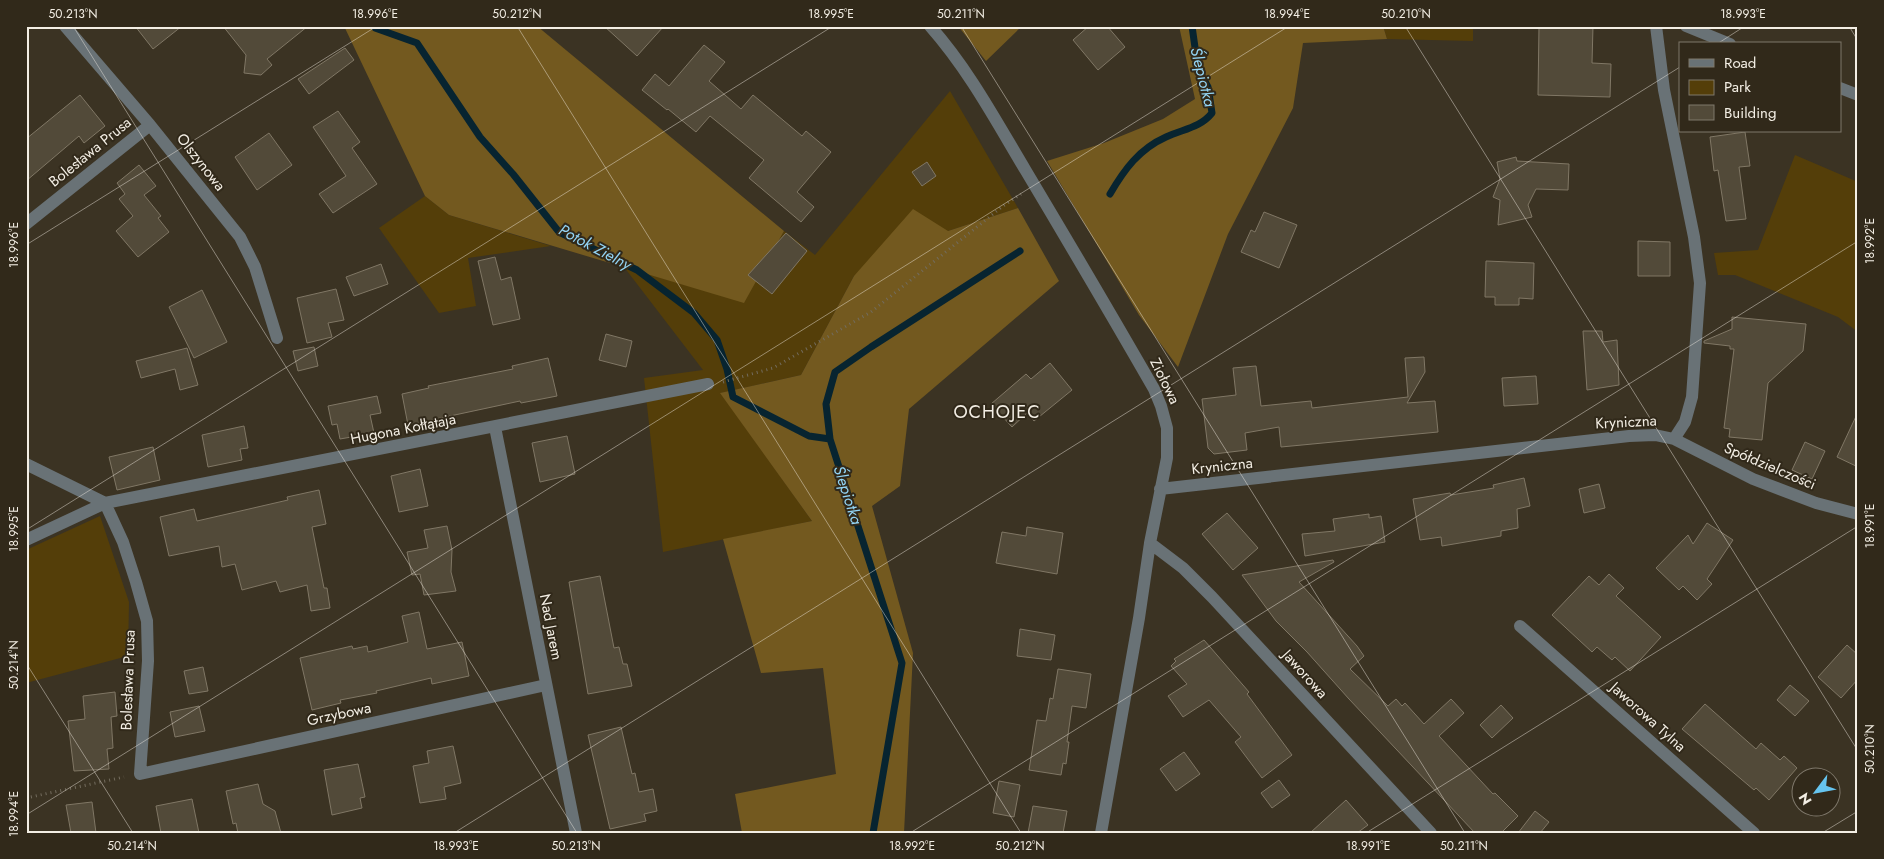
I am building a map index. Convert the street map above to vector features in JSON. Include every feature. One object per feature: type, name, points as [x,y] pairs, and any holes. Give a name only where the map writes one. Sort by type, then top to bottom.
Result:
[{"type":"street","name":"Olszynowa","points":[[65,26],[150,125],[240,237],[255,267],[277,338]]},
{"type":"street","name":"Ziołowa","points":[[930,26],[946,44],[969,76],[1034,185],[1154,390],[1167,428],[1167,451],[1101,833]]},
{"type":"street","name":"Kryniczna","points":[[1160,489],[1629,436],[1655,435],[1674,439],[1685,422],[1692,397],[1700,283],[1694,236],[1664,90],[1656,26]]},
{"type":"street","points":[[1686,26],[1725,42]]},
{"type":"street","points":[[1842,89],[1858,95]]},
{"type":"street","name":"Bolesława Prusa","points":[[26,224],[150,125]]},
{"type":"street","name":"Hugona Kołłątaja","points":[[26,540],[105,503],[708,384]]},
{"type":"street","name":"Nad Jarem","points":[[495,427],[576,833]]},
{"type":"street","name":"Spółdzielczości","points":[[1674,439],[1753,479],[1816,503],[1858,514]]},
{"type":"street","points":[[26,464],[105,503]]},
{"type":"street","name":"Bolesława Prusa","points":[[105,503],[123,542],[146,621],[148,661],[140,774]]},
{"type":"street","name":"Jaworowa","points":[[1150,543],[1183,568],[1212,597],[1431,833]]},
{"type":"street","name":"Jaworowa Tylna","points":[[1520,626],[1754,833]]},
{"type":"street","name":"Grzybowa","points":[[140,774],[546,685]]},
{"type":"path","points":[[726,382],[773,368],[871,312],[1003,206],[1034,185]]},
{"type":"path","points":[[26,798],[140,774]]},
{"type":"green space","points":[[1383,26],[1473,26],[1473,41],[1387,39]]},
{"type":"green space","points":[[950,91],[1018,208],[948,231],[854,276],[801,375],[721,393],[812,521],[663,552],[644,378],[703,370],[624,267],[744,302],[784,231],[815,255]]},
{"type":"green space","points":[[1795,155],[1858,182],[1858,332],[1838,317],[1735,275],[1718,275],[1714,253],[1758,250]]},
{"type":"green space","points":[[425,196],[449,215],[551,246],[468,258],[476,306],[439,313],[379,228]]},
{"type":"green space","points":[[100,516],[129,602],[128,656],[26,683],[26,550]]},
{"type":"shaded area","points":[[344,26],[537,26],[784,231],[744,303],[449,215],[425,196]]},
{"type":"shaded area","points":[[958,26],[1022,26],[986,61]]},
{"type":"shaded area","points":[[1179,26],[1383,26],[1387,39],[1303,43],[1293,108],[1228,234],[1178,367],[1139,315],[1047,161],[1104,143],[1163,119],[1195,99]]},
{"type":"shaded area","points":[[1018,208],[1059,281],[909,409],[900,486],[872,506],[913,653],[904,833],[742,833],[735,794],[836,774],[823,668],[761,673],[723,539],[812,521],[720,393],[801,375],[854,276],[913,209],[948,231]]},
{"type":"building","points":[[135,26],[182,26],[153,49]]},
{"type":"building","points":[[223,26],[308,26],[267,59],[272,65],[261,75],[244,73],[246,55]]},
{"type":"building","points":[[604,26],[664,26],[637,56]]},
{"type":"building","points":[[1089,26],[1107,26],[1125,47],[1098,70],[1073,40]]},
{"type":"building","points":[[1539,26],[1593,26],[1592,63],[1611,64],[1610,97],[1538,95]]},
{"type":"building","points":[[704,45],[725,62],[709,81],[741,109],[753,95],[802,136],[806,131],[831,152],[797,192],[814,207],[801,222],[749,178],[764,160],[710,116],[696,132],[642,90],[655,74],[669,86]]},
{"type":"building","points":[[345,48],[354,60],[309,94],[298,79]]},
{"type":"building","points":[[80,95],[105,126],[84,143],[79,136],[26,181],[26,139]]},
{"type":"building","points":[[338,111],[360,142],[352,148],[377,184],[333,213],[319,194],[346,176],[313,127]]},
{"type":"building","points":[[1745,132],[1750,166],[1739,167],[1746,219],[1726,221],[1718,170],[1714,171],[1710,137]]},
{"type":"building","points":[[269,133],[292,165],[257,190],[235,157]]},
{"type":"building","points":[[1516,157],[1517,161],[1569,164],[1568,190],[1536,189],[1528,205],[1532,217],[1498,225],[1500,200],[1493,197],[1500,179],[1497,162]]},
{"type":"building","points":[[927,162],[936,176],[922,186],[912,172]]},
{"type":"building","points":[[139,165],[156,186],[144,195],[161,216],[158,218],[169,232],[138,257],[116,231],[133,216],[119,199],[125,194],[117,183]]},
{"type":"building","points":[[1264,212],[1297,225],[1279,268],[1241,252],[1251,230],[1255,232]]},
{"type":"building","points":[[786,233],[807,251],[772,294],[748,275]]},
{"type":"building","points":[[1638,241],[1670,242],[1670,276],[1638,276]]},
{"type":"building","points":[[495,257],[501,280],[511,277],[520,319],[493,325],[478,261]]},
{"type":"building","points":[[1486,261],[1534,263],[1533,299],[1519,298],[1519,305],[1495,305],[1495,297],[1485,297]]},
{"type":"building","points":[[381,264],[388,284],[354,296],[346,277]]},
{"type":"building","points":[[336,289],[344,320],[328,323],[332,337],[307,343],[297,298]]},
{"type":"building","points":[[202,290],[227,342],[194,358],[169,307]]},
{"type":"building","points":[[1732,317],[1806,324],[1803,351],[1768,383],[1762,440],[1729,437],[1730,429],[1724,428],[1734,349],[1730,349],[1730,346],[1704,343],[1704,341],[1732,329]]},
{"type":"building","points":[[1583,331],[1602,331],[1603,342],[1617,340],[1619,385],[1587,390]]},
{"type":"building","points":[[606,334],[632,341],[626,367],[599,360]]},
{"type":"building","points":[[314,347],[318,366],[298,371],[293,351]]},
{"type":"building","points":[[187,348],[198,385],[180,390],[175,369],[141,378],[136,361]]},
{"type":"building","points":[[1424,357],[1425,372],[1407,403],[1435,401],[1438,432],[1281,447],[1279,427],[1245,433],[1247,450],[1214,454],[1208,448],[1202,399],[1236,395],[1233,368],[1256,366],[1261,406],[1311,401],[1312,408],[1408,397],[1405,358]]},
{"type":"building","points":[[548,358],[557,396],[521,403],[520,401],[408,425],[402,394],[429,388],[428,386],[513,369],[512,366]]},
{"type":"building","points":[[1050,363],[1072,390],[1034,421],[1027,413],[1012,427],[991,404],[1026,374],[1031,379]]},
{"type":"building","points":[[1536,376],[1538,404],[1504,406],[1502,378]]},
{"type":"building","points":[[377,396],[381,413],[370,415],[374,433],[340,439],[337,424],[332,425],[328,406]]},
{"type":"building","points":[[1858,412],[1858,467],[1837,457]]},
{"type":"building","points":[[244,426],[248,448],[240,449],[242,460],[208,467],[202,435]]},
{"type":"building","points":[[567,436],[575,474],[540,482],[532,443]]},
{"type":"building","points":[[1805,442],[1825,451],[1812,479],[1792,470]]},
{"type":"building","points":[[153,447],[160,480],[117,490],[109,457]]},
{"type":"building","points":[[420,469],[428,506],[399,512],[391,476]]},
{"type":"building","points":[[1524,478],[1530,506],[1517,509],[1518,528],[1501,531],[1501,536],[1442,546],[1441,537],[1420,540],[1413,499],[1494,488],[1493,485]]},
{"type":"building","points":[[1599,484],[1605,508],[1584,513],[1579,489]]},
{"type":"building","points":[[319,490],[326,524],[312,527],[324,588],[327,588],[330,608],[311,611],[307,585],[280,592],[276,581],[242,590],[235,564],[222,567],[219,546],[169,556],[160,517],[194,509],[197,521],[288,500],[287,497]]},
{"type":"building","points":[[1227,513],[1258,548],[1233,570],[1202,534]]},
{"type":"building","points":[[1369,514],[1369,518],[1381,516],[1385,542],[1305,556],[1302,534],[1335,531],[1333,519]]},
{"type":"building","points":[[1707,523],[1733,540],[1707,579],[1712,584],[1697,600],[1683,586],[1679,590],[1656,568],[1688,535],[1693,544]]},
{"type":"building","points":[[447,526],[452,550],[451,572],[456,591],[424,595],[420,574],[412,575],[407,552],[428,548],[424,530]]},
{"type":"building","points":[[1027,527],[1063,533],[1057,574],[996,563],[1002,532],[1026,536]]},
{"type":"building","points":[[1333,560],[1334,562],[1299,582],[1364,656],[1350,669],[1388,706],[1396,699],[1402,706],[1405,703],[1424,724],[1451,699],[1464,713],[1439,736],[1493,794],[1495,793],[1518,816],[1501,833],[1475,833],[1276,621],[1242,575]]},
{"type":"building","points":[[1609,574],[1624,588],[1616,596],[1661,637],[1630,671],[1615,657],[1612,660],[1597,647],[1592,652],[1552,615],[1589,576],[1599,585]]},
{"type":"building","points":[[600,576],[614,648],[619,647],[623,664],[627,664],[632,686],[588,694],[569,582]]},
{"type":"building","points":[[419,612],[427,649],[462,642],[469,676],[432,684],[431,678],[376,691],[377,693],[340,700],[341,703],[312,710],[300,658],[352,646],[353,649],[367,646],[368,652],[408,642],[402,616]]},
{"type":"building","points":[[1020,629],[1055,635],[1051,660],[1017,656]]},
{"type":"building","points":[[1204,640],[1249,692],[1247,694],[1292,755],[1262,778],[1235,742],[1241,737],[1209,700],[1183,717],[1168,696],[1187,684],[1171,666],[1176,661],[1174,659]]},
{"type":"building","points":[[1847,645],[1858,655],[1858,679],[1841,698],[1818,677]]},
{"type":"building","points":[[203,667],[208,691],[189,694],[184,671]]},
{"type":"building","points":[[1058,669],[1091,674],[1086,708],[1072,706],[1066,764],[1063,763],[1061,775],[1029,770],[1037,720],[1046,721],[1050,698],[1053,699]]},
{"type":"building","points":[[1790,685],[1809,701],[1795,716],[1777,700]]},
{"type":"building","points":[[115,692],[117,716],[111,717],[113,748],[107,749],[109,769],[74,771],[68,721],[85,719],[83,696]]},
{"type":"building","points":[[1705,704],[1756,749],[1761,743],[1780,760],[1784,756],[1795,766],[1792,766],[1792,774],[1769,800],[1756,788],[1754,790],[1682,729]]},
{"type":"building","points":[[1501,705],[1513,718],[1492,738],[1480,725]]},
{"type":"building","points":[[199,706],[205,731],[175,737],[170,712]]},
{"type":"building","points":[[621,727],[632,774],[635,773],[639,792],[653,789],[657,811],[644,814],[646,821],[610,829],[588,735]]},
{"type":"building","points":[[453,746],[461,783],[444,787],[446,799],[420,803],[413,766],[429,763],[427,751]]},
{"type":"building","points":[[1184,752],[1200,774],[1176,791],[1160,769]]},
{"type":"building","points":[[358,764],[365,797],[360,798],[362,808],[332,815],[324,770]]},
{"type":"building","points":[[1279,780],[1290,795],[1272,808],[1261,793]]},
{"type":"building","points":[[999,781],[1020,785],[1014,817],[993,813]]},
{"type":"building","points":[[258,784],[263,804],[275,811],[281,833],[238,833],[236,823],[233,824],[226,791]]},
{"type":"building","points":[[192,799],[199,833],[161,833],[156,806]]},
{"type":"building","points":[[1346,800],[1368,825],[1357,833],[1310,833]]},
{"type":"building","points":[[92,802],[96,833],[71,833],[66,805]]},
{"type":"building","points":[[1033,806],[1067,811],[1063,833],[1028,833]]},
{"type":"building","points":[[1535,811],[1549,822],[1540,833],[1518,833]]},
{"type":"waterway","name":"Potok Zielny","points":[[374,26],[417,43],[480,137],[513,174],[559,232],[637,270],[694,313],[717,340],[727,369],[733,397],[809,436],[830,439]]},
{"type":"waterway","name":"Ślepiotka","points":[[1110,194],[1140,154],[1156,142],[1197,125],[1212,113],[1208,87],[1198,69],[1192,26]]},
{"type":"waterway","name":"Ślepiotka","points":[[873,833],[902,663],[830,439],[826,404],[835,372],[1020,251]]},
{"type":"district","name":"OCHOJEC","points":[[997,412]]}]
